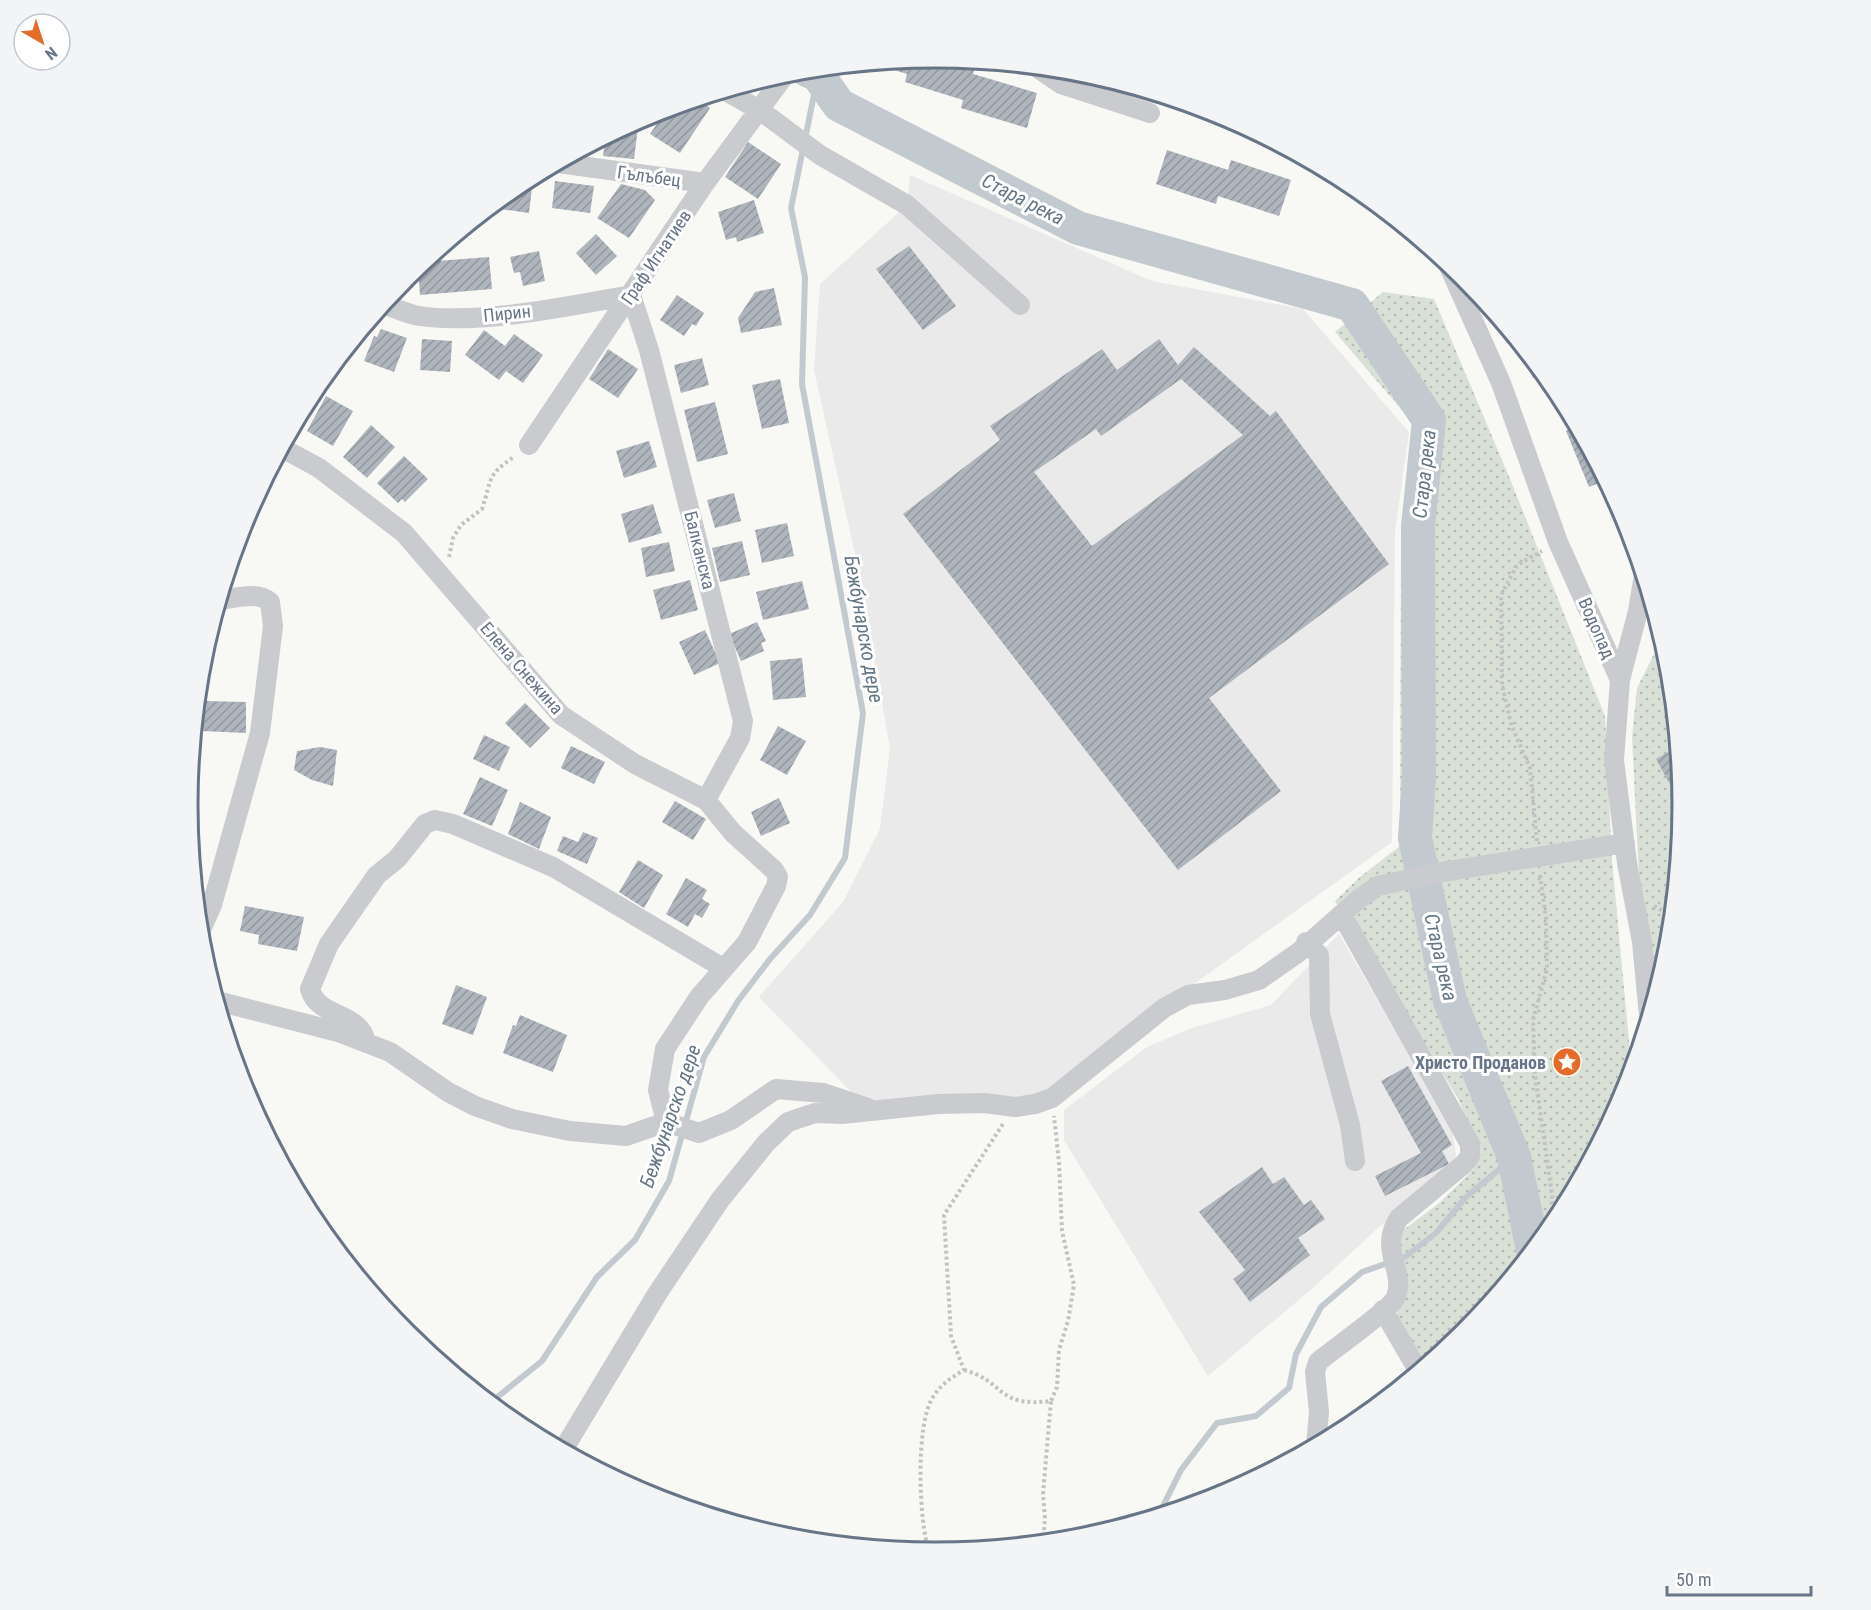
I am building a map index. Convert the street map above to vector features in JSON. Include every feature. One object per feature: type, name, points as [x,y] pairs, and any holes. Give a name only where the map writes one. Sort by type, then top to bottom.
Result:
[{"type":"street","points":[[1051,77],[1061,84],[1150,113]]},
{"type":"street","name":"Граф Игнатиев","points":[[529,445],[705,183],[778,85]]},
{"type":"street","points":[[735,96],[761,111],[820,155],[907,205],[1020,305]]},
{"type":"street","name":"Гълъбец","points":[[570,165],[705,183]]},
{"type":"street","name":"Водопад","points":[[1457,284],[1501,383],[1558,542],[1620,680],[1614,760],[1624,843],[1642,942],[1647,998]]},
{"type":"street","name":"Пирин","points":[[392,307],[418,316],[467,317],[557,308],[631,296]]},
{"type":"street","name":"Балканска","points":[[631,296],[650,350],[743,721],[740,738],[706,800]]},
{"type":"street","name":"Елена Снежина","points":[[289,452],[319,468],[404,533],[561,715],[635,764],[706,800],[733,834],[774,870],[778,877],[765,912],[747,942],[723,968]]},
{"type":"street","points":[[1620,680],[1641,592]]},
{"type":"street","points":[[207,917],[260,733],[273,626],[270,602],[265,598],[258,596],[228,599]]},
{"type":"street","points":[[366,1043],[365,1034],[356,1022],[322,1006],[311,995],[310,989],[328,944],[377,875],[397,859],[425,824],[435,820],[453,824],[553,867],[723,968],[678,1026],[665,1049],[658,1090],[671,1125]]},
{"type":"street","points":[[567,1444],[657,1294],[720,1200],[766,1143],[788,1122],[815,1113],[842,1114],[938,1104],[984,1103],[1015,1107],[1035,1104],[1052,1098],[1164,1008],[1188,995],[1225,990],[1259,980],[1299,952],[1306,942],[1378,886],[1442,872],[1624,843]]},
{"type":"street","points":[[1317,1436],[1319,1412],[1315,1372],[1318,1362],[1394,1302],[1398,1286],[1389,1240],[1391,1229],[1399,1218],[1464,1164],[1470,1155],[1470,1144],[1342,915]]},
{"type":"street","points":[[1306,942],[1319,955],[1320,1014],[1350,1125],[1355,1161]]},
{"type":"street","points":[[225,1003],[338,1032],[390,1052],[448,1092],[475,1106],[512,1119],[570,1131],[626,1136],[671,1125],[699,1132],[731,1120],[776,1089],[823,1093],[873,1110]]},
{"type":"street","points":[[1383,1310],[1415,1365]]},
{"type":"path","points":[[440,573],[450,554],[453,538],[461,525],[482,509],[489,480],[500,465],[529,445]]},
{"type":"path","points":[[1044,1534],[1043,1494],[1051,1401],[1057,1387],[1059,1350],[1068,1321],[1074,1285],[1062,1231],[1059,1162],[1052,1098]]},
{"type":"path","points":[[964,1370],[951,1336],[944,1215],[1015,1107]]},
{"type":"path","points":[[925,1542],[923,1535],[920,1476],[923,1437],[931,1399],[945,1382],[964,1370],[981,1375],[998,1392],[1015,1401],[1032,1403],[1051,1401]]},
{"type":"shaded area","points":[[910,175],[1152,281],[1303,309],[1409,432],[1395,532],[1392,842],[1038,1096],[862,1103],[759,997],[843,902],[880,829],[890,749],[862,585],[814,370],[820,284],[907,205]]},
{"type":"shaded area","points":[[1383,292],[1434,299],[1510,479],[1605,716],[1612,861],[1630,1052],[1597,1131],[1549,1215],[1490,1291],[1457,1326],[1415,1365],[1394,1333],[1399,1302],[1390,1262],[1402,1231],[1438,1204],[1473,1170],[1477,1148],[1459,1100],[1335,901],[1360,877],[1400,846],[1401,534],[1418,429],[1335,332]]},
{"type":"shaded area","points":[[1654,654],[1659,664],[1667,709],[1673,805],[1667,901],[1654,971],[1639,877],[1632,737],[1637,688]]},
{"type":"shaded area","points":[[1339,934],[1452,1128],[1457,1160],[1433,1185],[1377,1229],[1313,1288],[1208,1376],[1064,1140],[1064,1110],[1147,1047],[1192,1028],[1271,1005]]},
{"type":"building","points":[[891,69],[974,69],[973,74],[1037,93],[1027,128],[961,108],[963,100],[905,82],[907,74]]},
{"type":"building","points":[[706,105],[710,108],[680,153],[650,134],[658,122]]},
{"type":"building","points":[[637,131],[634,159],[603,156],[605,146]]},
{"type":"building","points":[[748,142],[781,164],[758,199],[725,177]]},
{"type":"building","points":[[1167,150],[1228,170],[1231,160],[1291,180],[1279,216],[1218,196],[1216,204],[1156,184]]},
{"type":"building","points":[[555,181],[594,186],[590,213],[552,208]]},
{"type":"building","points":[[621,184],[645,190],[655,200],[629,238],[597,218]]},
{"type":"building","points":[[532,188],[529,213],[502,209]]},
{"type":"building","points":[[754,200],[764,233],[737,242],[736,237],[726,240],[718,212]]},
{"type":"building","points":[[596,234],[617,256],[596,275],[576,253]]},
{"type":"building","points":[[909,246],[956,306],[923,330],[876,269]]},
{"type":"building","points":[[539,251],[545,281],[523,286],[520,272],[514,273],[510,257]]},
{"type":"building","points":[[489,257],[492,289],[420,295],[419,279],[439,261]]},
{"type":"building","points":[[774,288],[782,325],[741,333],[738,318],[755,292]]},
{"type":"building","points":[[677,295],[704,313],[696,326],[692,324],[684,336],[660,320]]},
{"type":"building","points":[[381,329],[407,338],[394,372],[364,361],[374,336],[377,337]]},
{"type":"building","points":[[484,330],[505,346],[514,334],[543,355],[523,383],[506,371],[499,380],[465,355]]},
{"type":"building","points":[[422,339],[452,341],[450,372],[420,370]]},
{"type":"building","points":[[1159,339],[1178,365],[1194,347],[1270,416],[1276,411],[1389,564],[1209,698],[1281,791],[1178,870],[903,514],[1000,440],[990,426],[1102,349],[1117,370]],"holes":[[[1181,379],[1243,435],[1092,546],[1034,472],[1096,429],[1101,436]]]},
{"type":"building","points":[[608,349],[638,369],[618,398],[589,379]]},
{"type":"building","points":[[702,358],[709,385],[681,393],[674,365]]},
{"type":"building","points":[[780,379],[789,423],[762,429],[752,385]]},
{"type":"building","points":[[326,396],[353,411],[333,446],[307,431]]},
{"type":"building","points":[[715,402],[728,454],[697,462],[684,410]]},
{"type":"building","points":[[371,425],[395,447],[367,478],[343,457]]},
{"type":"building","points":[[1570,429],[1599,483],[1589,487],[1566,431]]},
{"type":"building","points":[[649,441],[657,467],[624,478],[616,451]]},
{"type":"building","points":[[404,456],[428,479],[405,502],[402,499],[398,503],[377,483]]},
{"type":"building","points":[[734,493],[741,521],[715,528],[707,500]]},
{"type":"building","points":[[653,504],[662,533],[629,543],[621,514]]},
{"type":"building","points":[[787,523],[794,556],[762,563],[755,530]]},
{"type":"building","points":[[742,541],[750,575],[720,582],[712,548]]},
{"type":"building","points":[[669,542],[675,571],[646,577],[641,548]]},
{"type":"building","points":[[690,580],[698,610],[661,620],[653,590]]},
{"type":"building","points":[[802,581],[809,609],[763,620],[756,592]]},
{"type":"building","points":[[757,622],[766,641],[761,643],[764,651],[741,661],[729,634]]},
{"type":"building","points":[[705,630],[720,663],[694,675],[679,642]]},
{"type":"building","points":[[802,658],[806,697],[773,700],[770,661]]},
{"type":"building","points":[[205,701],[246,702],[246,733],[202,731]]},
{"type":"building","points":[[525,703],[550,728],[530,748],[505,723]]},
{"type":"building","points":[[778,726],[806,741],[787,775],[760,760]]},
{"type":"building","points":[[484,735],[510,747],[499,771],[473,759]]},
{"type":"building","points":[[571,746],[605,762],[594,784],[561,768]]},
{"type":"building","points":[[320,747],[337,750],[333,786],[312,780],[294,770],[297,751]]},
{"type":"building","points":[[1671,751],[1672,789],[1656,759]]},
{"type":"building","points":[[480,777],[508,790],[492,826],[463,814]]},
{"type":"building","points":[[779,798],[790,823],[761,836],[751,812]]},
{"type":"building","points":[[675,801],[706,819],[693,840],[662,822]]},
{"type":"building","points":[[520,802],[551,817],[539,849],[508,834]]},
{"type":"building","points":[[583,832],[598,838],[587,864],[557,851],[563,836],[578,842]]},
{"type":"building","points":[[638,860],[663,875],[644,908],[619,892]]},
{"type":"building","points":[[686,878],[707,890],[702,899],[710,904],[702,918],[695,914],[688,927],[666,914]]},
{"type":"building","points":[[245,906],[304,917],[297,951],[258,944],[259,935],[240,931]]},
{"type":"building","points":[[456,985],[487,997],[473,1035],[442,1024]]},
{"type":"building","points":[[520,1015],[567,1035],[553,1072],[503,1053],[513,1025],[516,1026]]},
{"type":"building","points":[[1408,1066],[1452,1145],[1442,1151],[1449,1164],[1385,1196],[1375,1176],[1421,1153],[1381,1081]]},
{"type":"building","points":[[1262,1167],[1273,1184],[1284,1177],[1304,1205],[1311,1200],[1325,1219],[1298,1238],[1310,1255],[1250,1302],[1233,1279],[1245,1270],[1199,1212]]},
{"type":"waterway","name":"Стара река","points":[[820,77],[839,105],[1078,228],[1352,305],[1429,420],[1418,526],[1419,778],[1415,838],[1450,1001],[1514,1157],[1531,1240]]},
{"type":"waterway","name":"Бежбунарско дере","points":[[497,1397],[542,1361],[597,1277],[635,1240],[669,1181],[704,1057],[738,1001],[770,959],[810,915],[845,858],[863,713],[802,384],[805,277],[791,208],[817,78]]},
{"type":"waterway","points":[[1163,1506],[1181,1470],[1217,1423],[1256,1416],[1289,1388],[1296,1354],[1321,1307],[1362,1272],[1405,1257],[1436,1233],[1466,1197],[1514,1157]]},
{"type":"place","name":"Христо Проданов","points":[[1567,1062]]}]
